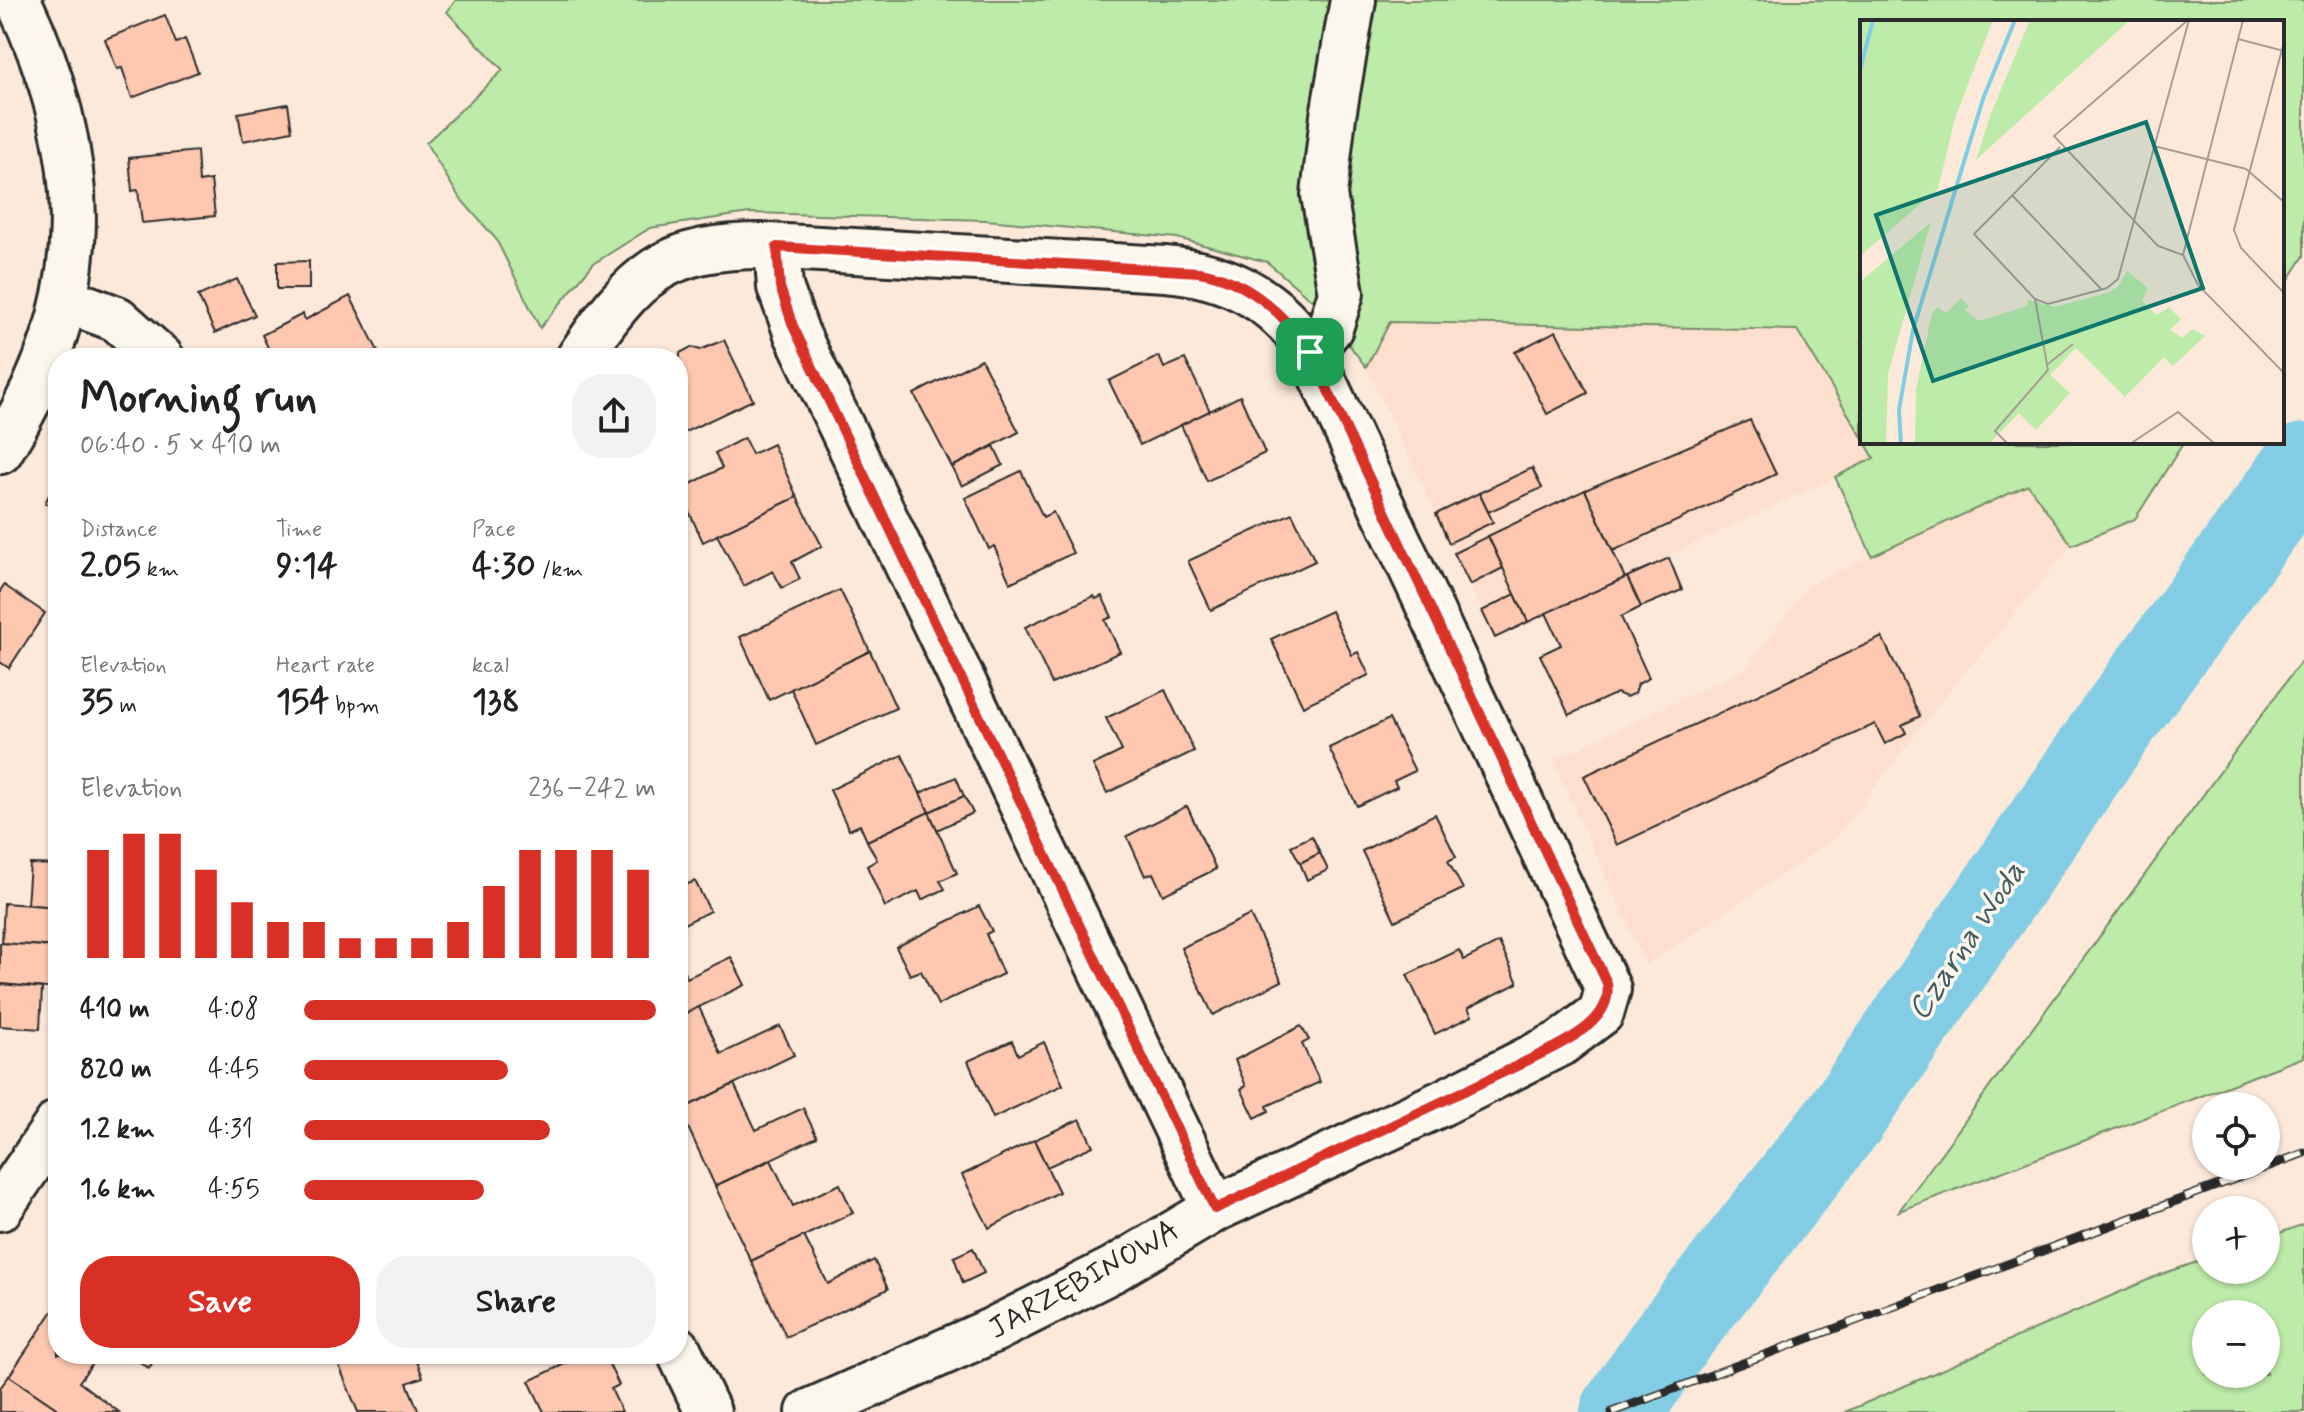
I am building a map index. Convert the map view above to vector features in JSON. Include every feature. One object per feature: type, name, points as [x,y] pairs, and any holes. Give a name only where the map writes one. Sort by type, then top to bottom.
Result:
[{"type":"street","points":[[18,0],[55,91],[67,144],[74,234],[66,300],[50,348]]},
{"type":"street","points":[[1310,352],[1332,324],[1341,293],[1324,195],[1333,116],[1353,0]]},
{"type":"street","name":"JARZĘBINOWA","points":[[587,348],[628,293],[672,260],[691,251],[715,247],[777,247],[1206,273],[1237,284],[1266,302],[1296,331],[1310,352],[1609,993],[1600,1015],[1561,1043],[1215,1209],[1114,1269],[993,1330],[809,1412]]},
{"type":"street","points":[[777,247],[780,287],[793,326],[1215,1209]]},
{"type":"street","points":[[66,300],[117,319],[150,348]]},
{"type":"street","points":[[0,451],[38,384],[48,354]]},
{"type":"street","points":[[0,1207],[48,1137]]},
{"type":"street","points":[[685,1364],[708,1412]]},
{"type":"shaded area","points":[[1390,322],[1797,330],[1860,433],[1860,444],[1866,444],[1875,458],[1495,638],[1366,367]]},
{"type":"shaded area","points":[[2028,484],[2072,545],[1946,695],[1834,839],[1646,965],[1553,761],[1747,668],[1807,586]]},
{"type":"green space","points":[[456,0],[2304,0],[2304,256],[2284,287],[2284,20],[1860,20],[1860,434],[1797,330],[1390,322],[1366,367],[1321,308],[1267,262],[1177,238],[986,220],[749,213],[650,228],[593,264],[540,328],[496,239],[459,197],[426,143],[503,70],[447,12]]},
{"type":"green space","points":[[1866,444],[2183,444],[2135,519],[2072,545],[2028,485],[1872,556],[1835,477],[1874,458]]},
{"type":"green space","points":[[2304,657],[2304,1057],[2212,1092],[2192,1092],[2192,1100],[1899,1211]]},
{"type":"green space","points":[[2304,1224],[2304,1412],[1845,1412],[2159,1275],[2192,1264],[2192,1284],[2280,1284],[2280,1233]]},
{"type":"building","points":[[165,15],[176,43],[185,39],[198,72],[132,98],[122,68],[117,69],[105,39]]},
{"type":"building","points":[[288,104],[292,131],[243,141],[238,113]]},
{"type":"building","points":[[197,151],[199,182],[211,180],[215,216],[142,223],[138,190],[132,191],[129,158]]},
{"type":"building","points":[[309,261],[309,289],[277,289],[277,262]]},
{"type":"building","points":[[237,279],[255,315],[215,333],[198,296]]},
{"type":"building","points":[[350,296],[376,348],[268,348],[262,335],[303,314],[305,320]]},
{"type":"building","points":[[1556,331],[1588,393],[1547,414],[1515,352]]},
{"type":"building","points":[[724,340],[753,400],[688,431],[688,349],[700,350]]},
{"type":"building","points":[[1159,356],[1164,368],[1185,359],[1210,411],[1140,445],[1109,381]]},
{"type":"building","points":[[981,359],[1019,432],[952,467],[914,394]]},
{"type":"building","points":[[1240,396],[1265,453],[1207,481],[1181,425]]},
{"type":"building","points":[[1750,420],[1776,474],[1613,551],[1585,490]]},
{"type":"building","points":[[744,438],[752,454],[773,444],[797,497],[703,542],[688,510],[688,485],[722,468],[715,453]]},
{"type":"building","points":[[994,446],[1003,465],[962,486],[952,467]]},
{"type":"building","points":[[1532,468],[1542,488],[1488,512],[1479,493]]},
{"type":"building","points":[[1021,471],[1043,517],[1053,512],[1073,553],[1010,583],[994,546],[989,549],[965,498]]},
{"type":"building","points":[[1585,490],[1625,578],[1528,622],[1488,536]]},
{"type":"building","points":[[1479,493],[1493,522],[1449,543],[1436,514]]},
{"type":"building","points":[[797,497],[822,546],[792,562],[800,579],[782,588],[773,571],[744,586],[717,535]]},
{"type":"building","points":[[1292,513],[1315,561],[1211,610],[1188,561]]},
{"type":"building","points":[[1488,536],[1503,568],[1470,585],[1454,553]]},
{"type":"building","points":[[1669,558],[1682,590],[1641,607],[1627,577]]},
{"type":"building","points":[[1627,577],[1641,607],[1621,617],[1649,678],[1638,684],[1635,693],[1626,697],[1617,693],[1569,715],[1540,655],[1561,645],[1546,613]]},
{"type":"building","points":[[4,585],[45,613],[9,668],[0,662],[0,591]]},
{"type":"building","points":[[840,590],[870,651],[769,700],[740,637]]},
{"type":"building","points":[[1515,594],[1528,622],[1495,638],[1482,611]]},
{"type":"building","points":[[1094,596],[1096,599],[1102,596],[1112,617],[1105,620],[1120,652],[1052,684],[1025,627]]},
{"type":"building","points":[[1331,611],[1352,655],[1358,652],[1369,675],[1303,706],[1271,639]]},
{"type":"building","points":[[1882,637],[1920,716],[1902,725],[1906,733],[1885,744],[1875,724],[1617,845],[1584,776]]},
{"type":"building","points":[[870,651],[896,708],[816,745],[791,689]]},
{"type":"building","points":[[1165,690],[1194,751],[1107,793],[1093,765],[1122,751],[1106,718]]},
{"type":"building","points":[[1389,719],[1415,771],[1394,781],[1397,787],[1357,806],[1329,748]]},
{"type":"building","points":[[902,755],[929,812],[867,841],[860,825],[849,830],[830,790]]},
{"type":"building","points":[[956,777],[964,796],[929,812],[920,793]]},
{"type":"building","points":[[964,796],[973,813],[937,830],[929,812]]},
{"type":"building","points":[[1187,806],[1216,869],[1163,895],[1153,873],[1145,876],[1127,836]]},
{"type":"building","points":[[929,812],[957,873],[940,881],[945,889],[922,900],[918,891],[885,907],[867,866],[877,860],[867,841]]},
{"type":"building","points":[[1435,814],[1456,857],[1448,861],[1463,889],[1395,921],[1362,851]]},
{"type":"building","points":[[1312,836],[1320,853],[1300,863],[1291,846]]},
{"type":"building","points":[[1320,853],[1328,870],[1307,880],[1300,863]]},
{"type":"building","points":[[30,864],[48,865],[48,906],[27,905]]},
{"type":"building","points":[[695,881],[710,911],[688,922],[688,884]]},
{"type":"building","points":[[4,903],[48,906],[48,946],[2,943]]},
{"type":"building","points":[[979,906],[992,931],[986,934],[1003,974],[938,1005],[921,971],[910,975],[896,947]]},
{"type":"building","points":[[1250,915],[1282,981],[1213,1015],[1181,948]]},
{"type":"building","points":[[1499,942],[1518,983],[1468,1008],[1472,1016],[1435,1034],[1407,975],[1459,950],[1464,960]]},
{"type":"building","points":[[0,943],[48,946],[48,988],[0,984]]},
{"type":"building","points":[[731,957],[745,985],[688,1012],[688,978]]},
{"type":"building","points":[[0,984],[42,988],[40,1029],[0,1026]]},
{"type":"building","points":[[699,1007],[721,1054],[780,1026],[794,1055],[688,1106],[688,1012]]},
{"type":"building","points":[[1301,1026],[1309,1040],[1302,1044],[1320,1082],[1267,1106],[1269,1111],[1255,1118],[1241,1089],[1246,1086],[1235,1060]]},
{"type":"building","points":[[1012,1041],[1018,1055],[1044,1042],[1063,1085],[993,1118],[968,1061]]},
{"type":"building","points":[[734,1084],[756,1130],[803,1108],[817,1137],[715,1186],[688,1127],[688,1106]]},
{"type":"building","points":[[1080,1119],[1093,1146],[1047,1167],[1034,1140]]},
{"type":"building","points":[[1034,1140],[1059,1192],[989,1228],[962,1175]]},
{"type":"building","points":[[771,1160],[793,1206],[840,1184],[853,1213],[751,1261],[715,1186]]},
{"type":"building","points":[[804,1236],[828,1284],[874,1260],[888,1289],[786,1337],[751,1261]]},
{"type":"building","points":[[973,1248],[984,1273],[963,1283],[954,1257]]},
{"type":"building","points":[[48,1318],[48,1364],[92,1364],[79,1382],[119,1412],[62,1412],[9,1376]]},
{"type":"building","points":[[338,1364],[418,1364],[423,1377],[407,1383],[419,1412],[358,1412]]},
{"type":"building","points":[[564,1364],[609,1364],[619,1385],[611,1389],[622,1412],[544,1412],[529,1381]]},
{"type":"building","points":[[9,1376],[62,1412],[0,1412],[0,1388]]},
{"type":"waterway","name":"Czarna Woda","points":[[1621,1412],[1668,1343],[1845,1118],[2113,727],[2304,464]]},
{"type":"railway","points":[[1612,1412],[2304,1153]]},
{"type":"route","points":[[777,247],[1206,273],[1237,284],[1266,302],[1296,331],[1310,352],[1607,983],[1609,993],[1600,1015],[1561,1043],[1215,1209],[793,326],[780,287],[777,247]]}]
